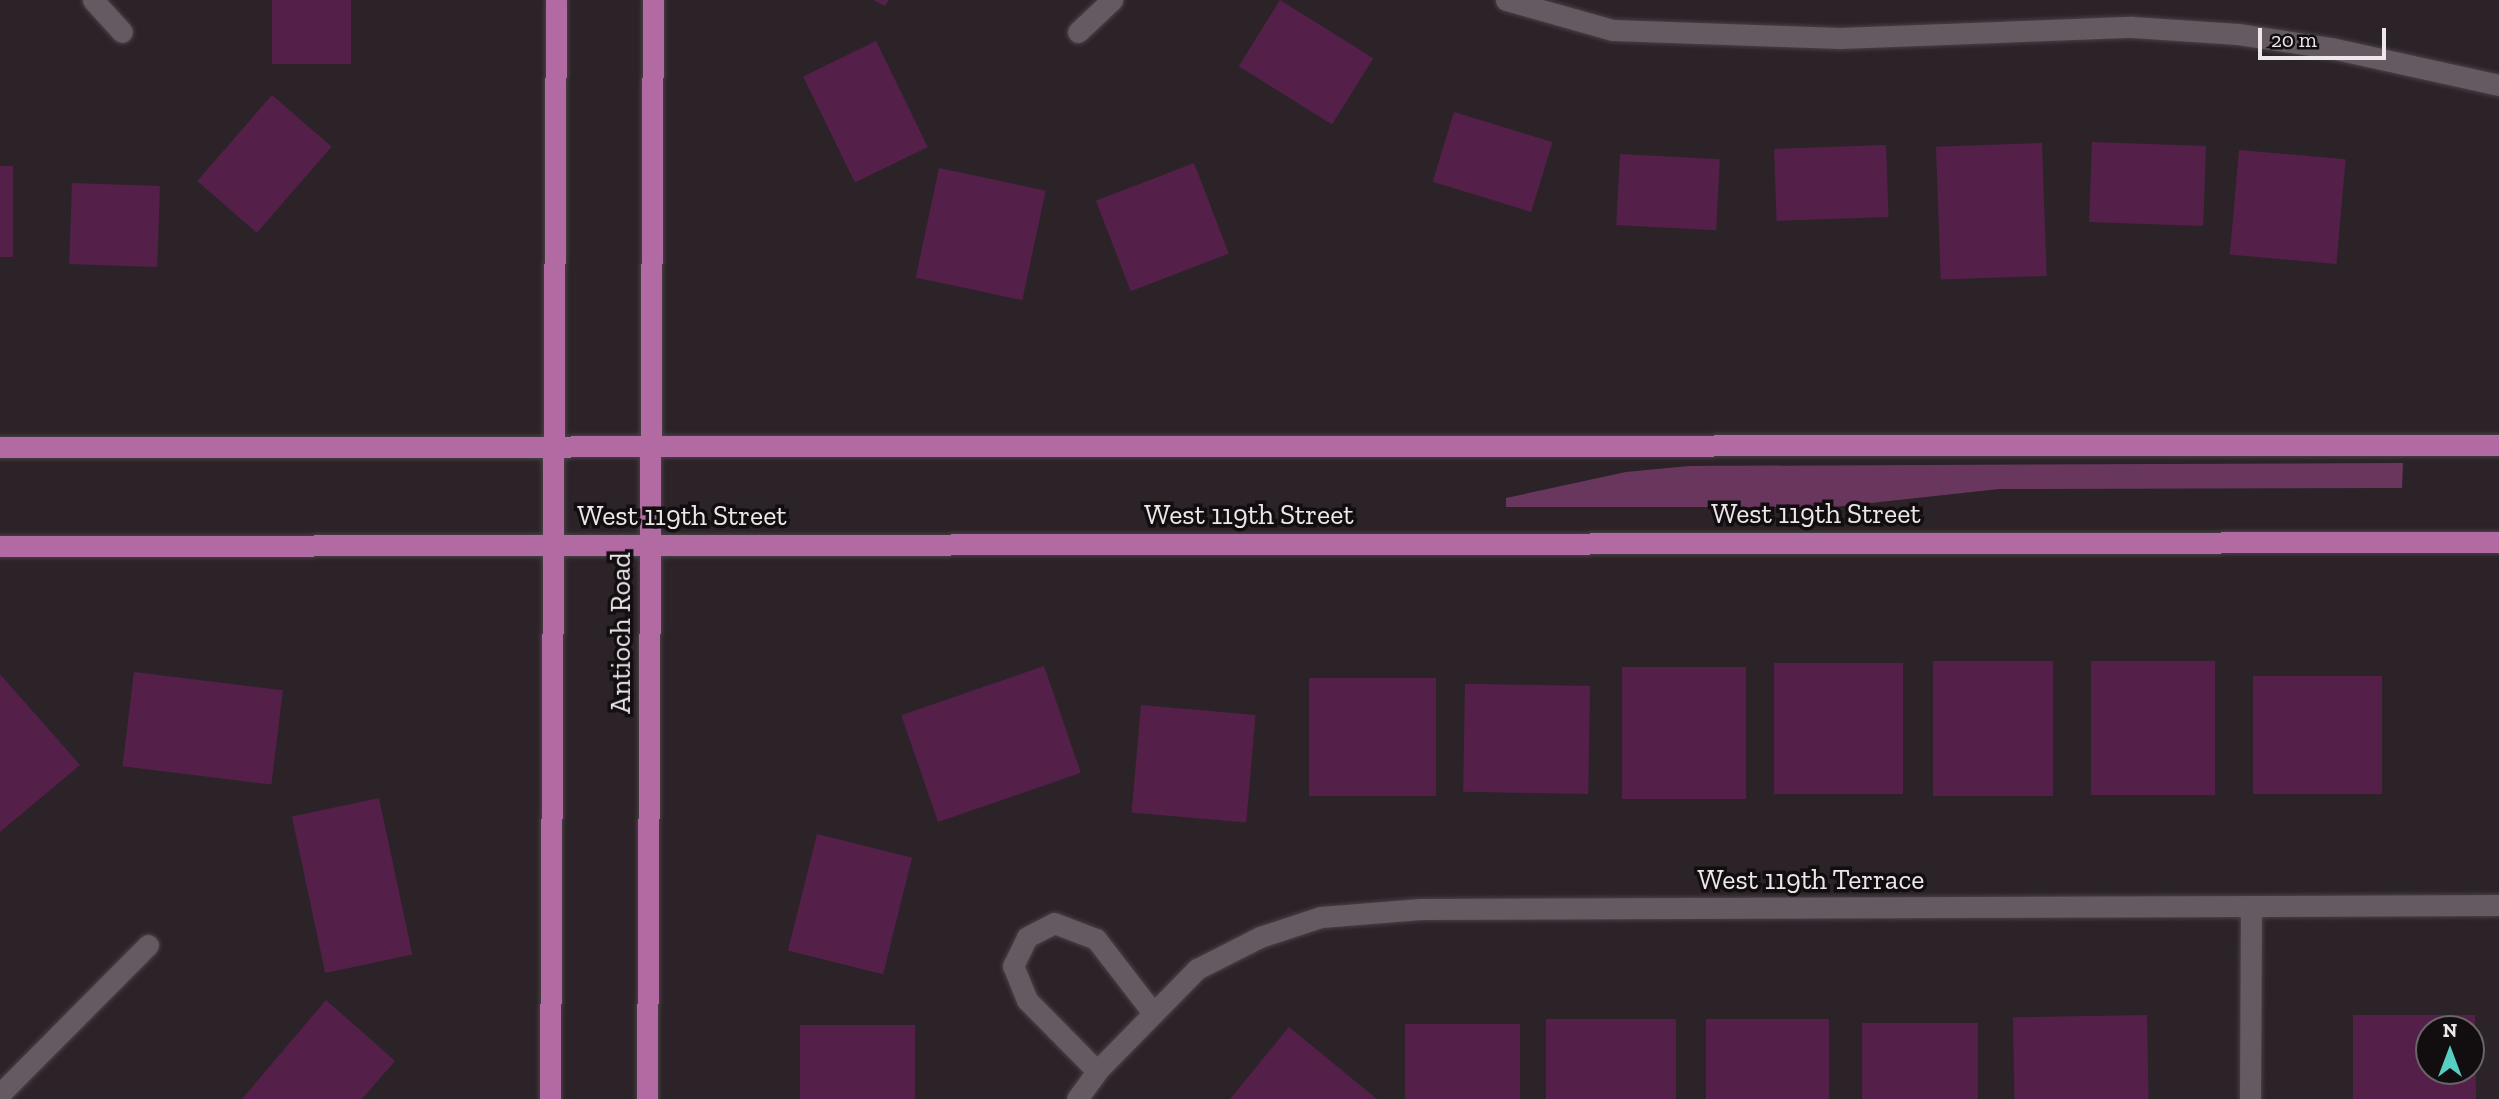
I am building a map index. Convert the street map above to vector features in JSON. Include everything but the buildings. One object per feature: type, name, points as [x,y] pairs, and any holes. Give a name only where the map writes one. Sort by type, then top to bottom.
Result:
[{"type":"main road","points":[[550,1099],[556,0]]},
{"type":"main road","name":"Antioch Road","points":[[647,1099],[653,0]]},
{"type":"main road","points":[[0,447],[2499,445]]},
{"type":"main road","name":"West 119th Street","points":[[0,546],[2499,542]]},
{"type":"street","points":[[93,0],[122,32]]},
{"type":"street","points":[[1078,32],[1112,0]]},
{"type":"street","points":[[1506,0],[1613,30],[1840,38],[2132,27],[2238,34],[2331,48],[2499,85]]},
{"type":"street","name":"West 119th Terrace","points":[[1077,1099],[1097,1070],[1197,969],[1260,936],[1321,917],[1361,912],[2499,905]]},
{"type":"street","points":[[2250,1099],[2251,907]]},
{"type":"street","points":[[1097,1070],[1027,1000],[1013,966],[1027,936],[1054,923],[1096,939],[1153,1013]]},
{"type":"street","points":[[0,1094],[148,945]]},
{"type":"shaded area","points":[[2403,463],[2402,488],[1999,489],[1834,507],[1506,507],[1506,498],[1626,472],[1689,466]]}]
